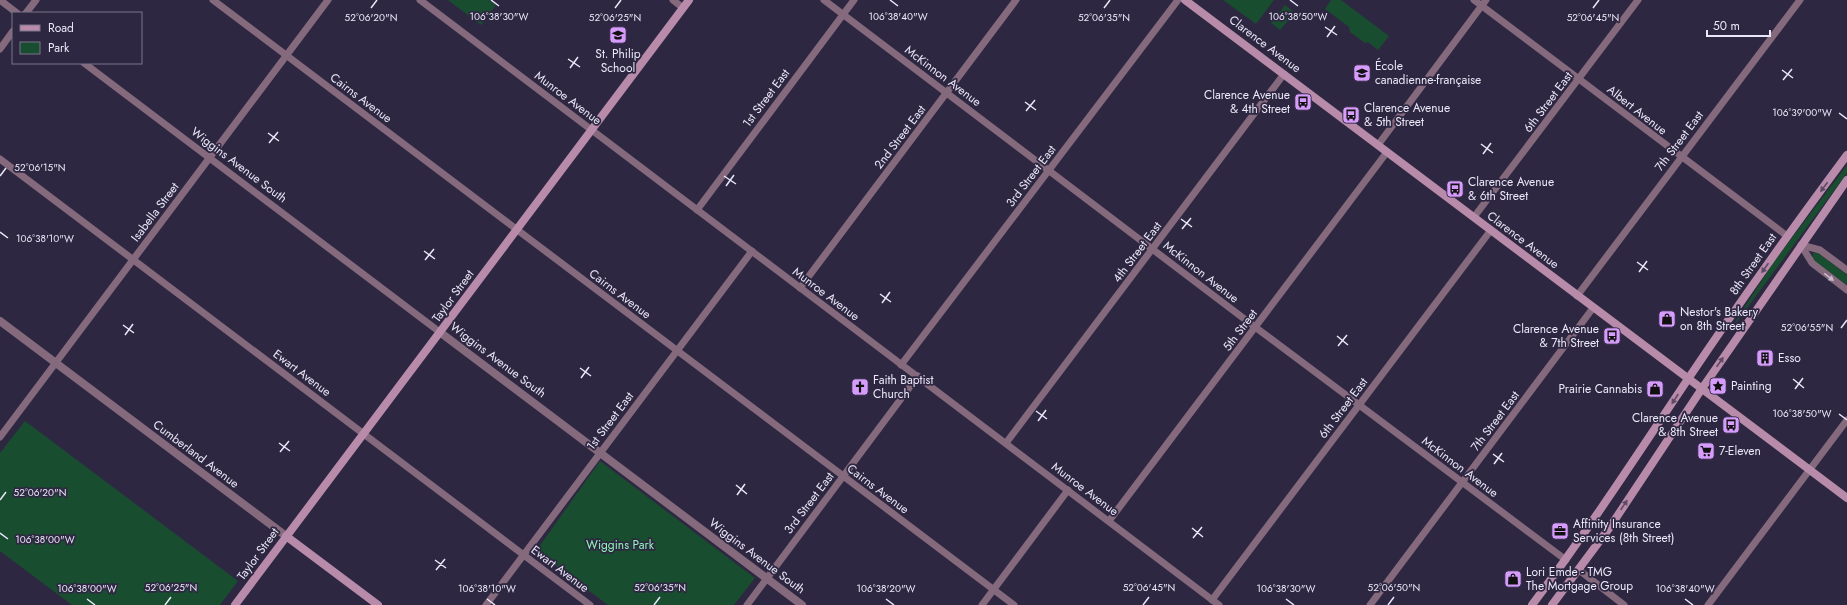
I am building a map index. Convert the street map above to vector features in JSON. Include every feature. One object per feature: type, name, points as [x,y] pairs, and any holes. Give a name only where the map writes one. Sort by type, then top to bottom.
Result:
[{"type":"main road","name":"Taylor Street","points":[[235,605],[690,0]]},
{"type":"main road","name":"Clarence Avenue","points":[[1185,0],[1701,390],[1847,498]]},
{"type":"main road","name":"8th Street East","points":[[1532,605],[1566,560],[1621,481],[1688,379],[1787,236],[1847,155]]},
{"type":"main road","points":[[1552,605],[1579,570],[1641,481],[1701,390],[1847,180]]},
{"type":"main road","name":"Cumberland Avenue","points":[[286,536],[378,605]]},
{"type":"street","points":[[0,0],[16,12]]},
{"type":"street","points":[[27,12],[36,0]]},
{"type":"street","name":"Cairns Avenue","points":[[213,0],[1014,605]]},
{"type":"street","name":"Isabella Street","points":[[0,437],[328,0]]},
{"type":"street","name":"Munroe Avenue","points":[[420,0],[1219,605]]},
{"type":"street","points":[[673,0],[683,8]]},
{"type":"street","name":"McKinnon Avenue","points":[[824,0],[1154,249],[1255,328],[1566,560]]},
{"type":"street","name":"1st Street East","points":[[697,210],[854,0]]},
{"type":"street","name":"2nd Street East","points":[[800,288],[1016,0]]},
{"type":"street","name":"3rd Street East","points":[[902,365],[1178,0]]},
{"type":"street","name":"Albert Avenue","points":[[1474,0],[1483,3],[1680,157],[1787,236]]},
{"type":"street","name":"6th Street East","points":[[1474,217],[1638,0]]},
{"type":"street","name":"7th Street East","points":[[1577,296],[1680,157],[1800,0]]},
{"type":"street","points":[[1378,145],[1483,3]]},
{"type":"street","points":[[0,49],[12,32]]},
{"type":"street","name":"Wiggins Avenue South","points":[[85,64],[802,605]]},
{"type":"street","name":"4th Street East","points":[[1006,443],[1154,249],[1284,74]]},
{"type":"street","name":"5th Street","points":[[1109,521],[1387,152]]},
{"type":"street","name":"Ewart Avenue","points":[[0,159],[590,605]]},
{"type":"street","name":"6th Street East","points":[[1212,600],[1491,230]]},
{"type":"street","points":[[1801,245],[1820,250],[1847,270]]},
{"type":"street","points":[[1801,245],[1812,263],[1847,290]]},
{"type":"street","name":"1st Street East","points":[[486,605],[752,251]]},
{"type":"street","name":"7th Street East","points":[[1370,605],[1463,483],[1592,308]]},
{"type":"street","name":"Cumberland Avenue","points":[[0,321],[55,364],[286,536]]},
{"type":"street","name":"3rd Street East","points":[[747,605],[918,376]]},
{"type":"street","points":[[1708,605],[1847,420]]},
{"type":"street","points":[[982,605],[1068,490]]},
{"type":"street","points":[[1579,570],[1624,605]]},
{"type":"green space","points":[[448,0],[489,0],[496,5],[481,25]]},
{"type":"green space","points":[[1223,0],[1274,0],[1256,24]]},
{"type":"green space","points":[[1331,0],[1341,0],[1389,36],[1378,50],[1368,42],[1365,43],[1350,32],[1349,27],[1325,9]]},
{"type":"green space","points":[[1285,5],[1295,13],[1280,30],[1271,23]]},
{"type":"green space","points":[[1847,165],[1847,173],[1736,323],[1735,322],[1773,263]]},
{"type":"green space","points":[[1813,253],[1818,253],[1847,275],[1847,285],[1812,259]]},
{"type":"green space","points":[[25,421],[238,581],[220,605],[72,605],[0,551],[0,453]]},
{"type":"green space","name":"Wiggins Park","points":[[600,461],[755,578],[734,605],[608,605],[536,551]]},
{"type":"place","name":"St. Philip School","points":[[618,35]]},
{"type":"place","name":"École canadienne-française","points":[[1362,73]]},
{"type":"place","name":"Clarence Avenue & 4th Street","points":[[1303,102]]},
{"type":"place","name":"Clarence Avenue & 5th Street","points":[[1351,115]]},
{"type":"place","name":"Clarence Avenue & 6th Street","points":[[1455,189]]},
{"type":"place","name":"Nestor's Bakery on 8th Street","points":[[1667,319]]},
{"type":"place","name":"Clarence Avenue & 7th Street","points":[[1612,336]]},
{"type":"place","name":"Esso","points":[[1765,358]]},
{"type":"place","name":"Painting","points":[[1718,386]]},
{"type":"place","name":"Faith Baptist Church","points":[[860,387]]},
{"type":"place","name":"Prairie Cannabis","points":[[1655,389]]},
{"type":"place","name":"Clarence Avenue & 8th Street","points":[[1731,425]]},
{"type":"place","name":"7-Eleven","points":[[1706,451]]},
{"type":"place","name":"Affinity Insurance Services (8th Street)","points":[[1560,531]]},
{"type":"place","name":"Lori Emde - TMG The Mortgage Group","points":[[1513,579]]}]
